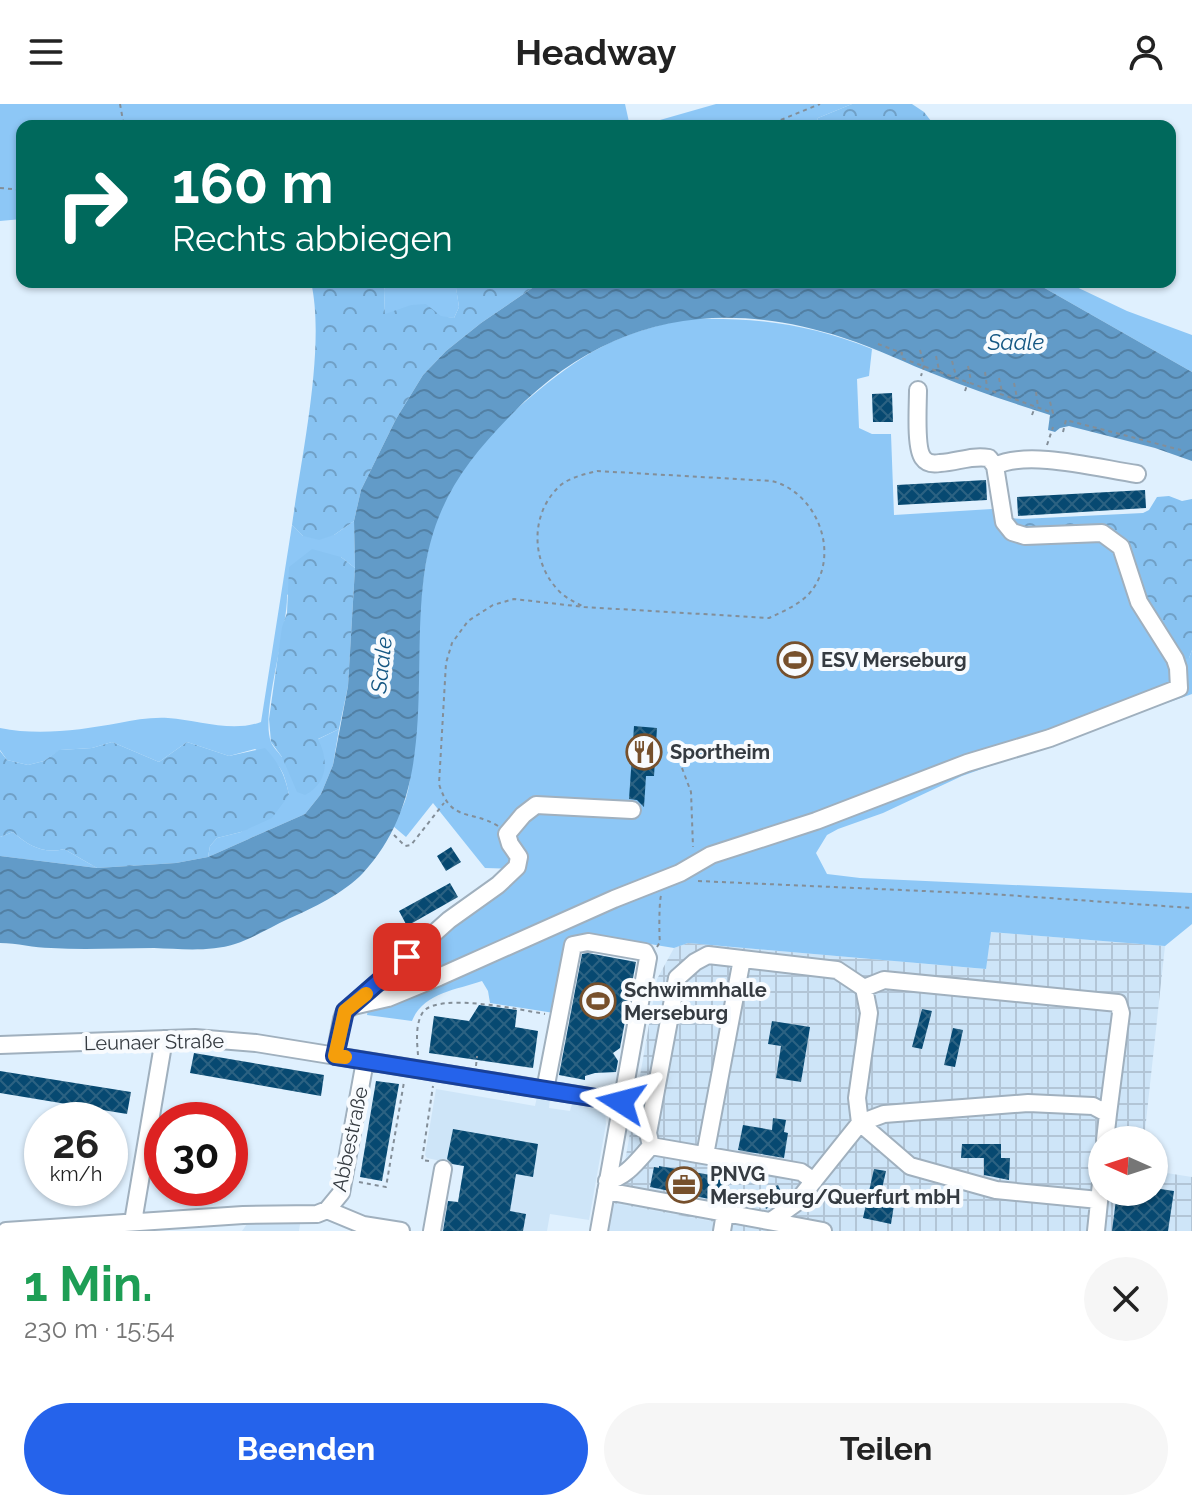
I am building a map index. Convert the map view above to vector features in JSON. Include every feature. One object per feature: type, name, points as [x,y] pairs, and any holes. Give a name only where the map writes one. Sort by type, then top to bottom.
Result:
[{"type":"street","points":[[353,1006],[388,998],[666,878],[711,855],[816,821],[967,763],[1050,738],[1179,688],[1175,659],[1139,602],[1121,547],[1102,533],[1025,536],[1012,532],[1004,522],[995,466],[989,458],[978,456],[928,463],[922,458],[919,448],[919,383]]},
{"type":"street","points":[[995,466],[1004,462],[1042,461],[1137,474]]},
{"type":"street","points":[[335,1056],[345,1011],[449,920],[498,885],[517,867],[519,857],[507,834],[523,815],[536,805],[632,810]]},
{"type":"street","points":[[545,1090],[573,945],[588,942],[640,950],[648,958],[599,1231]]},
{"type":"street","points":[[651,1146],[648,1133],[677,978],[708,955],[837,970],[864,988],[869,1013],[857,1098],[860,1123],[910,1166],[996,1190],[1088,1199]]},
{"type":"street","points":[[705,1155],[742,959]]},
{"type":"street","points":[[864,988],[884,980],[1118,1003],[1121,1013],[1107,1126]]},
{"type":"street","name":"Leunaer Straße","points":[[0,1045],[195,1038],[256,1043],[411,1072],[621,1102]]},
{"type":"street","points":[[133,1222],[164,1039]]},
{"type":"street","name":"Abbestraße","points":[[6,1231],[317,1214],[327,1210],[341,1193],[365,1061]]},
{"type":"street","points":[[771,1221],[796,1203],[860,1123],[884,1114],[1016,1103],[1093,1106],[1108,1114]]},
{"type":"street","points":[[607,1186],[628,1171],[651,1146]]},
{"type":"street","points":[[651,1146],[801,1172],[814,1181]]},
{"type":"street","points":[[432,1231],[443,1169]]},
{"type":"street","points":[[607,1186],[823,1231]]},
{"type":"street","points":[[1096,1231],[1098,1206]]},
{"type":"street","points":[[327,1210],[363,1225],[401,1231]]},
{"type":"street","points":[[722,1231],[725,1213]]},
{"type":"path","points":[[781,120],[820,104]]},
{"type":"path","points":[[878,344],[902,353],[901,358],[1053,413],[1049,398]]},
{"type":"path","points":[[919,383],[924,366],[920,350]]},
{"type":"path","points":[[936,356],[939,371]]},
{"type":"path","points":[[952,361],[956,377]]},
{"type":"path","points":[[965,391],[970,382],[968,366]]},
{"type":"path","points":[[985,372],[988,388]]},
{"type":"path","points":[[999,378],[1002,393]]},
{"type":"path","points":[[1014,383],[1017,399]]},
{"type":"path","points":[[1032,415],[1037,407],[1036,392]]},
{"type":"path","points":[[1063,432],[1066,420],[1181,450]]},
{"type":"path","points":[[1042,461],[1053,427]]},
{"type":"path","points":[[507,834],[495,824],[465,815],[444,802],[439,784],[446,663],[452,643],[468,621],[493,605],[514,599],[584,607],[769,618],[791,608],[808,595],[819,576],[824,556],[823,533],[816,514],[802,496],[786,484],[597,471],[579,476],[564,483],[553,494],[537,525],[536,540],[548,576],[558,591],[584,607]]},
{"type":"path","points":[[682,768],[691,792],[694,864]]},
{"type":"path","points":[[394,835],[405,846],[411,845],[444,802]]},
{"type":"path","points":[[646,955],[660,942],[662,919],[659,903],[666,878],[991,894],[1192,908]]},
{"type":"path","points":[[350,1181],[386,1187],[424,1012],[433,1005],[476,1003],[558,1016]]},
{"type":"path","points":[[435,1079],[422,1160],[437,1163],[443,1169]]},
{"type":"shaded area","points":[[0,104],[625,104],[629,120],[16,120],[16,220],[0,221]]},
{"type":"shaded area","points":[[716,104],[852,104],[817,120],[660,120]]},
{"type":"shaded area","points":[[456,288],[459,307],[454,318],[385,315],[384,290]]},
{"type":"shaded area","points":[[1045,288],[1079,288],[1127,311],[1192,335],[1192,372]]},
{"type":"shaded area","points":[[688,319],[736,319],[782,324],[826,333],[872,349],[869,376],[857,379],[859,428],[872,434],[891,434],[894,515],[992,509],[997,521],[1102,530],[1189,658],[1192,650],[1192,694],[962,776],[883,813],[838,829],[827,835],[816,853],[827,874],[1192,893],[1192,924],[1165,946],[991,932],[986,969],[688,943],[674,948],[589,934],[571,942],[554,1013],[490,1003],[482,981],[432,998],[412,1021],[367,1015],[371,994],[518,869],[485,868],[433,803],[406,837],[393,826],[405,802],[410,781],[421,596],[429,545],[443,503],[451,486],[486,439],[513,412],[566,369],[620,338]]},
{"type":"shaded area","points":[[354,521],[355,568],[341,557],[287,595],[271,693],[271,742],[282,757],[339,729],[333,765],[321,794],[305,814],[208,857],[210,846],[217,838],[241,832],[289,795],[279,767],[255,749],[229,756],[187,742],[159,762],[112,742],[92,748],[60,750],[44,761],[28,765],[7,760],[0,750],[0,728],[30,732],[60,731],[155,718],[227,726],[261,722],[292,525],[303,536],[334,535]]},
{"type":"shaded area","points":[[13,832],[37,848],[64,849],[97,868],[0,856],[0,837]]},
{"type":"shaded area","points":[[990,932],[1165,946],[1146,1126],[1088,1126],[1088,1206],[1168,1206],[1168,1173],[1192,1177],[1192,1231],[714,1231],[715,1222],[612,1203],[624,1167],[657,979],[674,948],[688,943],[985,969]]},
{"type":"shaded area","points":[[436,1089],[535,1106],[537,1097],[550,1099],[549,1108],[570,1111],[572,1104],[605,1111],[606,1124],[589,1220],[550,1214],[547,1231],[436,1231],[441,1200],[458,1202],[464,1166],[425,1155]]},
{"type":"shaded area","points":[[612,1203],[715,1222],[714,1231],[607,1231]]},
{"type":"shaded area","points":[[247,1224],[300,1224],[299,1231],[242,1231]]},
{"type":"green space","points":[[852,104],[912,104],[930,120],[817,120]]},
{"type":"green space","points":[[312,288],[384,288],[385,314],[411,305],[426,304],[441,316],[454,318],[459,307],[456,288],[532,288],[481,323],[446,351],[423,375],[396,419],[361,490],[354,521],[334,535],[319,540],[303,536],[292,525],[314,370],[315,308]]},
{"type":"green space","points":[[1169,496],[1182,501],[1192,499],[1192,650],[1189,658],[1183,660],[1159,631],[1121,539],[1013,529],[1011,518],[1143,513],[1149,510],[1157,497]]},
{"type":"green space","points":[[312,549],[341,557],[355,568],[348,686],[339,729],[318,739],[324,755],[324,770],[318,784],[305,795],[297,792],[282,757],[271,742],[269,719],[282,627],[287,613],[289,567]]},
{"type":"green space","points":[[112,742],[159,762],[187,742],[229,756],[265,748],[281,770],[289,795],[272,818],[241,832],[217,838],[210,846],[208,857],[176,863],[97,868],[64,849],[37,848],[13,832],[0,837],[0,751],[7,760],[28,765],[44,761],[59,750],[92,748]]},
{"type":"water","name":"Saale","points":[[532,288],[1045,288],[1192,372],[1192,461],[1069,426],[1055,432],[1048,430],[1050,415],[967,387],[856,342],[797,326],[752,319],[709,318],[666,324],[626,336],[587,355],[549,381],[513,413],[464,471],[441,511],[427,557],[423,584],[417,736],[412,773],[402,808],[386,842],[363,873],[318,905],[225,947],[77,949],[0,943],[0,856],[97,868],[176,863],[208,857],[305,814],[321,794],[333,765],[348,686],[355,568],[354,521],[361,490],[396,419],[423,375],[446,351]]},
{"type":"building","points":[[892,393],[893,422],[873,422],[872,394]]},
{"type":"building","points":[[986,480],[987,500],[898,505],[897,485]]},
{"type":"building","points":[[1145,490],[1146,508],[1018,516],[1017,497]]},
{"type":"building","name":"Sportheim","points":[[634,726],[657,728],[654,776],[646,776],[644,807],[637,800],[629,799]]},
{"type":"building","points":[[451,847],[461,862],[446,871],[437,856]]},
{"type":"building","points":[[450,883],[458,897],[407,926],[399,911]]},
{"type":"building","name":"Schwimmhalle Merseburg","points":[[582,954],[636,962],[620,1048],[613,1053],[618,1061],[616,1072],[595,1073],[585,1076],[585,1080],[559,1075]]},
{"type":"building","points":[[479,1005],[517,1010],[515,1027],[538,1031],[533,1068],[429,1053],[434,1016],[469,1021]]},
{"type":"building","points":[[922,1009],[932,1011],[922,1049],[912,1047]]},
{"type":"building","points":[[772,1021],[810,1027],[801,1082],[776,1078],[781,1046],[768,1044]]},
{"type":"building","points":[[953,1028],[963,1030],[955,1067],[944,1065]]},
{"type":"building","points":[[194,1053],[324,1075],[321,1096],[190,1073]]},
{"type":"building","points":[[0,1071],[131,1092],[128,1108],[128,1102],[54,1102],[0,1093]]},
{"type":"building","points":[[376,1081],[399,1084],[382,1181],[360,1177]]},
{"type":"building","points":[[773,1118],[786,1120],[784,1132],[788,1133],[784,1158],[738,1150],[743,1125],[772,1130]]},
{"type":"building","points":[[453,1129],[538,1144],[533,1177],[516,1174],[510,1211],[526,1214],[523,1231],[443,1231],[448,1201],[458,1202],[464,1166],[452,1164],[447,1159]]},
{"type":"building","points":[[962,1144],[1001,1144],[1001,1158],[1010,1158],[1009,1180],[984,1175],[984,1158],[961,1158]]},
{"type":"building","name":"PNVG Merseburg/Querfurt mbH","points":[[654,1167],[728,1178],[724,1202],[650,1187]]},
{"type":"building","points":[[874,1169],[886,1171],[879,1202],[894,1205],[891,1224],[863,1218]]},
{"type":"building","points":[[778,1185],[784,1198],[766,1209],[760,1192]]},
{"type":"building","points":[[1168,1190],[1174,1191],[1168,1231],[1112,1231],[1115,1206],[1168,1206]]},
{"type":"slow traffic","points":[[345,1057],[335,1056],[342,1019],[345,1011],[366,994]]},
{"type":"place","name":"ESV Merseburg","points":[[795,660]]},
{"type":"place","name":"Sportheim","points":[[644,752]]},
{"type":"place","name":"Schwimmhalle Merseburg","points":[[598,1001]]},
{"type":"place","name":"PNVG Merseburg/Querfurt mbH","points":[[684,1185]]},
{"type":"route","points":[[407,957],[345,1011],[335,1056],[621,1102]]}]
